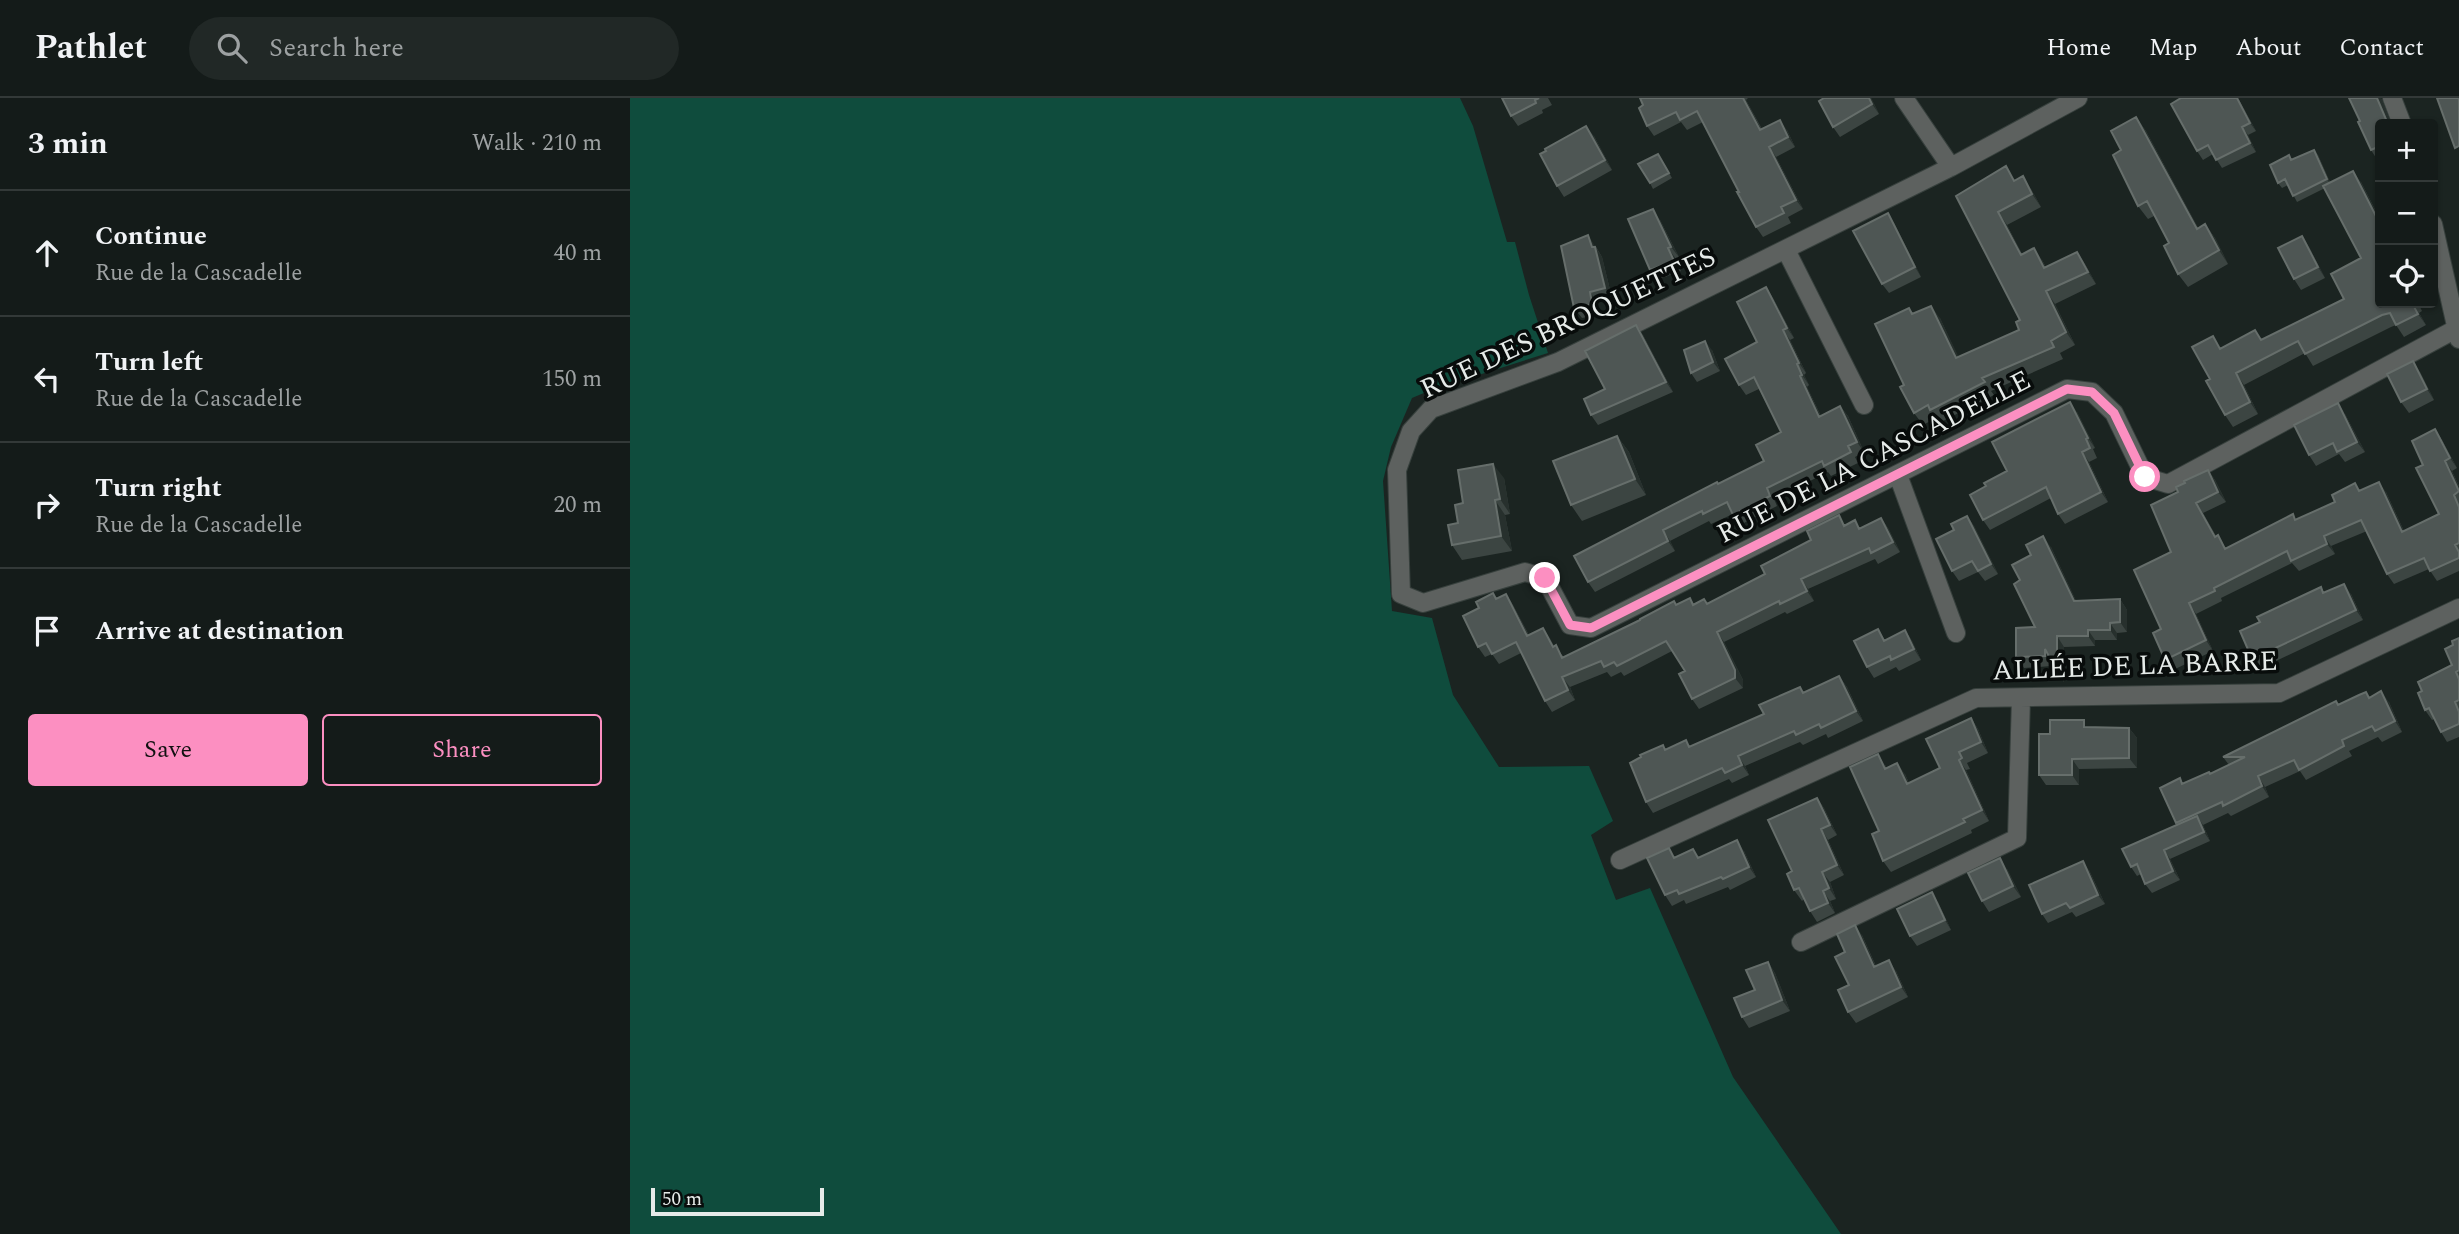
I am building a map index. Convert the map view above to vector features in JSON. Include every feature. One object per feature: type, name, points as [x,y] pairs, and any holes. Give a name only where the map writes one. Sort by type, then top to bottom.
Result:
[{"type":"street","points":[[1904,98],[1951,167]]},
{"type":"street","name":"RUE DES BROQUETTES","points":[[1401,594],[1397,470],[1411,431],[1431,409],[1559,362],[1951,167],[2078,98]]},
{"type":"street","points":[[2392,98],[2400,119]]},
{"type":"street","points":[[2438,245],[2458,334]]},
{"type":"street","points":[[1786,250],[1864,405]]},
{"type":"street","name":"RUE DE LA CASCADELLE","points":[[1401,594],[1423,603],[1525,572],[1545,578],[1570,625],[1591,628],[2067,389],[2092,392],[2100,399],[2114,413],[2145,477],[2168,484],[2458,334]]},
{"type":"street","points":[[1898,475],[1956,633]]},
{"type":"street","name":"ALLÉE DE LA BARRE","points":[[1620,860],[1976,698],[2279,693],[2459,608]]},
{"type":"street","points":[[1801,942],[2017,838],[2021,698]]},
{"type":"green space","points":[[630,98],[1460,98],[1473,126],[1507,242],[1515,242],[1548,353],[1412,398],[1391,447],[1383,481],[1392,611],[1432,618],[1453,695],[1499,767],[1589,766],[1613,821],[1591,835],[1616,900],[1650,888],[1733,1077],[1841,1234],[630,1234]]},
{"type":"building","points":[[1502,98],[1539,98],[1535,100],[1536,103],[1511,116]]},
{"type":"building","points":[[1640,98],[1743,98],[1760,130],[1780,120],[1788,137],[1769,147],[1796,200],[1781,207],[1784,213],[1756,227],[1697,111],[1680,120],[1676,112],[1647,126],[1639,108],[1643,105]]},
{"type":"building","points":[[1824,98],[1869,98],[1872,104],[1833,127],[1819,101]]},
{"type":"building","points":[[2181,98],[2237,98],[2250,123],[2242,127],[2250,143],[2216,160],[2208,145],[2197,151],[2171,104]]},
{"type":"building","points":[[2349,98],[2377,98],[2386,119],[2375,119],[2375,148],[2371,150],[2358,122],[2360,121]]},
{"type":"building","points":[[2437,98],[2459,98],[2459,146],[2455,148]]},
{"type":"building","points":[[2136,117],[2197,229],[2205,224],[2219,250],[2178,274],[2164,246],[2169,243],[2147,201],[2138,206],[2113,155],[2121,150],[2111,131]]},
{"type":"building","points":[[1586,126],[1605,160],[1557,186],[1540,154]]},
{"type":"building","points":[[2314,150],[2327,179],[2293,196],[2285,179],[2278,183],[2270,165],[2289,155],[2291,160]]},
{"type":"building","points":[[1658,154],[1669,173],[1650,183],[1638,164]]},
{"type":"building","points":[[2006,166],[2014,181],[2023,176],[2032,194],[1998,212],[2021,255],[2034,248],[2044,268],[2077,252],[2088,272],[2046,291],[2066,332],[2051,341],[2054,347],[1982,378],[1985,382],[1930,410],[1928,405],[1914,413],[1900,387],[1904,385],[1875,324],[1909,308],[1912,314],[1931,306],[1956,358],[2019,330],[2016,322],[2020,320],[1956,196]]},
{"type":"building","points":[[2353,171],[2375,214],[2375,308],[2415,308],[2418,314],[2396,325],[2390,313],[2382,315],[2305,354],[2298,341],[2236,373],[2250,402],[2225,415],[2206,381],[2210,379],[2192,347],[2213,336],[2220,349],[2255,330],[2261,340],[2344,299],[2331,274],[2361,258],[2323,186]]},
{"type":"building","points":[[1653,209],[1671,247],[1668,248],[1674,261],[1650,270],[1628,219]]},
{"type":"building","points":[[1888,213],[1915,267],[1882,284],[1853,231]]},
{"type":"building","points":[[1588,235],[1592,247],[1595,247],[1605,288],[1590,292],[1592,304],[1574,308],[1561,246]]},
{"type":"building","points":[[2302,236],[2318,267],[2294,279],[2278,248]]},
{"type":"building","points":[[1766,287],[1787,328],[1783,330],[1799,363],[1800,376],[1819,417],[1840,406],[1857,442],[1848,446],[1851,452],[1824,466],[1822,461],[1767,488],[1770,496],[1733,515],[1727,502],[1663,530],[1668,541],[1588,582],[1574,556],[1717,482],[1718,484],[1764,461],[1756,445],[1781,432],[1754,377],[1739,385],[1725,359],[1757,342],[1737,302]]},
{"type":"building","points":[[1636,325],[1666,382],[1591,415],[1584,399],[1605,389],[1585,351]]},
{"type":"building","points":[[1705,341],[1713,362],[1691,373],[1684,350]]},
{"type":"building","points":[[2413,361],[2427,389],[2401,402],[2387,374]]},
{"type":"building","points":[[2070,402],[2088,438],[2086,439],[2090,448],[2082,452],[2101,492],[2058,514],[2046,487],[1983,520],[1970,495],[1986,486],[1984,483],[2007,471],[1992,442]]},
{"type":"building","points":[[2338,403],[2357,442],[2337,452],[2333,443],[2309,455],[2294,425]]},
{"type":"building","points":[[2435,429],[2450,458],[2445,461],[2459,491],[2454,495],[2459,507],[2459,543],[2455,545],[2459,558],[2430,571],[2424,558],[2387,574],[2361,520],[2324,536],[2327,544],[2291,561],[2287,551],[2189,603],[2206,640],[2165,660],[2153,633],[2161,629],[2134,570],[2171,552],[2151,505],[2178,492],[2176,487],[2185,483],[2184,481],[2208,470],[2218,492],[2196,503],[2225,549],[2293,514],[2295,520],[2335,502],[2332,495],[2355,483],[2359,491],[2379,482],[2402,532],[2439,514],[2416,468],[2423,465],[2412,441]]},
{"type":"building","points":[[1617,436],[1635,479],[1571,505],[1553,461]]},
{"type":"building","points":[[1493,464],[1500,499],[1495,500],[1501,536],[1452,545],[1448,525],[1458,523],[1455,505],[1463,503],[1458,470]]},
{"type":"building","points":[[1839,515],[1844,526],[1855,520],[1859,529],[1881,518],[1893,542],[1871,553],[1869,548],[1801,579],[1807,591],[1780,604],[1779,601],[1717,632],[1735,670],[1735,678],[1692,699],[1679,674],[1685,671],[1666,641],[1617,666],[1614,662],[1604,667],[1601,661],[1562,677],[1568,690],[1545,701],[1516,642],[1492,654],[1486,643],[1478,647],[1463,616],[1479,608],[1476,602],[1493,593],[1496,599],[1506,594],[1527,636],[1543,628],[1562,658],[1674,601],[1676,605],[1690,598],[1693,605],[1704,599],[1707,604],[1765,574],[1761,566],[1811,540],[1807,531]]},
{"type":"building","points":[[1967,516],[1991,564],[1978,571],[1972,561],[1952,571],[1936,539],[1954,530],[1951,524]]},
{"type":"building","points":[[2043,536],[2074,601],[2120,599],[2120,622],[2110,623],[2110,630],[2088,630],[2088,636],[2057,636],[2057,671],[2045,649],[2045,656],[2016,657],[2016,628],[2035,627],[2014,584],[2020,580],[2012,565],[2031,555],[2026,545]]},
{"type":"building","points":[[2344,584],[2356,610],[2252,659],[2240,631],[2260,622],[2257,617],[2321,587],[2323,593]]},
{"type":"building","points":[[1878,629],[1884,641],[1905,630],[1914,649],[1867,667],[1854,641]]},
{"type":"building","points":[[2459,638],[2459,670],[2456,672],[2459,679],[2459,700],[2455,702],[2459,712],[2459,724],[2441,732],[2429,708],[2425,710],[2418,693],[2422,691],[2418,682],[2452,665],[2445,649]]},
{"type":"building","points":[[1839,676],[1856,711],[1821,728],[1819,724],[1796,735],[1794,731],[1738,756],[1742,765],[1725,773],[1722,768],[1646,802],[1630,763],[1641,757],[1640,755],[1663,745],[1665,750],[1686,740],[1689,747],[1764,714],[1759,705],[1800,687],[1803,693]]},
{"type":"building","points":[[2381,691],[2395,721],[2375,731],[2372,726],[2342,740],[2344,746],[2299,770],[2294,760],[2258,776],[2262,786],[2223,806],[2222,802],[2176,823],[2160,788],[2180,778],[2182,784],[2209,772],[2210,774],[2245,757],[2223,757],[2336,701],[2338,705],[2366,692],[2369,698]]},
{"type":"building","points":[[1971,718],[1981,742],[1959,752],[1962,758],[1959,760],[1982,810],[1963,819],[1965,822],[1883,861],[1872,834],[1879,831],[1850,767],[1878,754],[1885,769],[1897,763],[1907,784],[1940,768],[1926,739]]},
{"type":"building","points":[[2050,720],[2084,720],[2084,727],[2129,728],[2129,758],[2072,759],[2072,775],[2039,775],[2039,734],[2050,734]]},
{"type":"building","points":[[1817,798],[1830,825],[1821,829],[1837,865],[1822,872],[1829,888],[1823,891],[1828,903],[1810,911],[1799,888],[1794,890],[1787,874],[1792,871],[1768,820]]},
{"type":"building","points":[[2197,816],[2204,832],[2164,850],[2173,871],[2145,884],[2137,864],[2131,867],[2122,849]]},
{"type":"building","points":[[1737,840],[1749,867],[1679,894],[1677,890],[1665,895],[1647,858],[1669,848],[1674,858],[1693,849],[1698,858]]},
{"type":"building","points":[[2000,858],[2013,886],[1982,901],[1968,873]]},
{"type":"building","points":[[2083,861],[2098,895],[2070,908],[2066,903],[2042,914],[2029,885]]},
{"type":"building","points":[[1932,892],[1945,920],[1910,936],[1897,909]]},
{"type":"building","points":[[1855,925],[1874,967],[1889,960],[1901,987],[1848,1012],[1838,990],[1849,985],[1835,957],[1845,952],[1837,934]]},
{"type":"building","points":[[1768,962],[1782,1000],[1742,1017],[1734,998],[1755,990],[1746,970]]},
{"type":"route","points":[[1545,578],[1570,625],[1591,628],[2067,389],[2092,392],[2114,413],[2145,477]]}]
